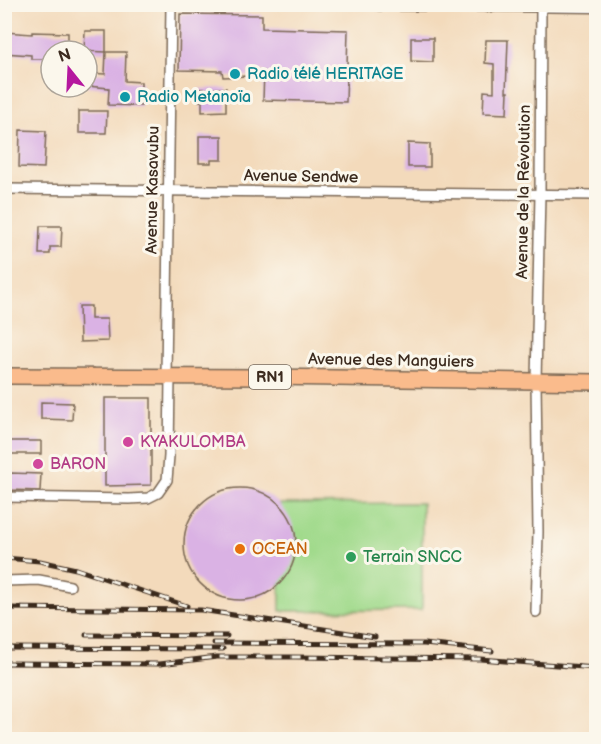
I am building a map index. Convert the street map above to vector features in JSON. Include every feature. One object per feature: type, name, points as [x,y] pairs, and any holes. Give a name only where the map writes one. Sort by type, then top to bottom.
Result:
[{"type":"highway","name":"Avenue des Manguiers","points":[[4,376],[597,382]]},
{"type":"street","name":"Avenue Kasavubu","points":[[4,497],[148,498],[158,494],[166,480],[169,456],[168,190],[171,4]]},
{"type":"street","points":[[379,4],[597,6]]},
{"type":"street","name":"Avenue de la Révolution","points":[[536,612],[538,532],[536,381],[541,5]]},
{"type":"street","name":"Avenue Sendwe","points":[[4,189],[597,195]]},
{"type":"street","points":[[4,581],[39,580],[70,586]]},
{"type":"green space","name":"Terrain SNCC","points":[[422,503],[422,610],[280,611],[280,504]]},
{"type":"building","points":[[180,14],[262,15],[262,28],[348,30],[346,102],[263,100],[264,71],[248,71],[249,76],[223,77],[222,71],[179,70]]},
{"type":"building","points":[[85,31],[106,31],[106,52],[99,52],[99,39],[85,39]]},
{"type":"building","points":[[4,32],[68,33],[68,39],[39,39],[39,59],[31,59],[31,55],[4,53]]},
{"type":"building","points":[[411,38],[433,38],[433,62],[411,61]]},
{"type":"building","points":[[486,40],[508,40],[507,114],[483,113],[484,91],[494,92],[494,64],[485,63]]},
{"type":"building","points":[[106,52],[126,52],[125,81],[141,82],[141,106],[108,105],[109,88],[99,87],[99,74],[105,74]]},
{"type":"building","points":[[226,88],[226,111],[202,112],[199,89]]},
{"type":"building","points":[[79,111],[107,111],[106,133],[79,133]]},
{"type":"building","points":[[20,130],[46,131],[44,168],[19,167]]},
{"type":"building","points":[[199,136],[222,136],[222,160],[199,163]]},
{"type":"building","points":[[408,143],[430,144],[430,167],[408,167]]},
{"type":"building","points":[[40,226],[62,226],[61,247],[50,247],[50,254],[39,254]]},
{"type":"building","points":[[79,306],[91,306],[91,319],[107,319],[108,341],[80,342]]},
{"type":"building","name":"KYAKULOMBA","points":[[105,398],[151,398],[151,485],[105,486]]},
{"type":"building","points":[[41,402],[73,403],[72,420],[41,419]]},
{"type":"building","points":[[9,441],[41,441],[41,454],[9,454]]},
{"type":"building","points":[[10,473],[41,474],[40,491],[9,490]]},
{"type":"building","name":"OCEAN","points":[[240,488],[262,492],[280,504],[292,522],[296,544],[292,566],[280,584],[262,596],[240,600],[218,596],[200,584],[188,566],[184,544],[188,522],[200,504],[218,492]]},
{"type":"railway","points":[[4,558],[40,561],[76,569],[187,606]]},
{"type":"railway","points":[[4,608],[201,610],[375,637]]},
{"type":"railway","points":[[86,635],[227,636]]},
{"type":"railway","points":[[214,643],[424,644],[492,651]]},
{"type":"railway","points":[[4,648],[223,649]]},
{"type":"railway","points":[[4,663],[160,664],[217,657],[295,657],[480,659],[596,668]]},
{"type":"place","name":"Radio télé HERITAGE","points":[[235,74]]},
{"type":"place","name":"Radio Metanoïa","points":[[125,97]]},
{"type":"place","name":"KYAKULOMBA","points":[[128,442]]},
{"type":"place","name":"BARON","points":[[38,464]]},
{"type":"place","name":"OCEAN","points":[[240,549]]},
{"type":"place","name":"Terrain SNCC","points":[[351,557]]}]
